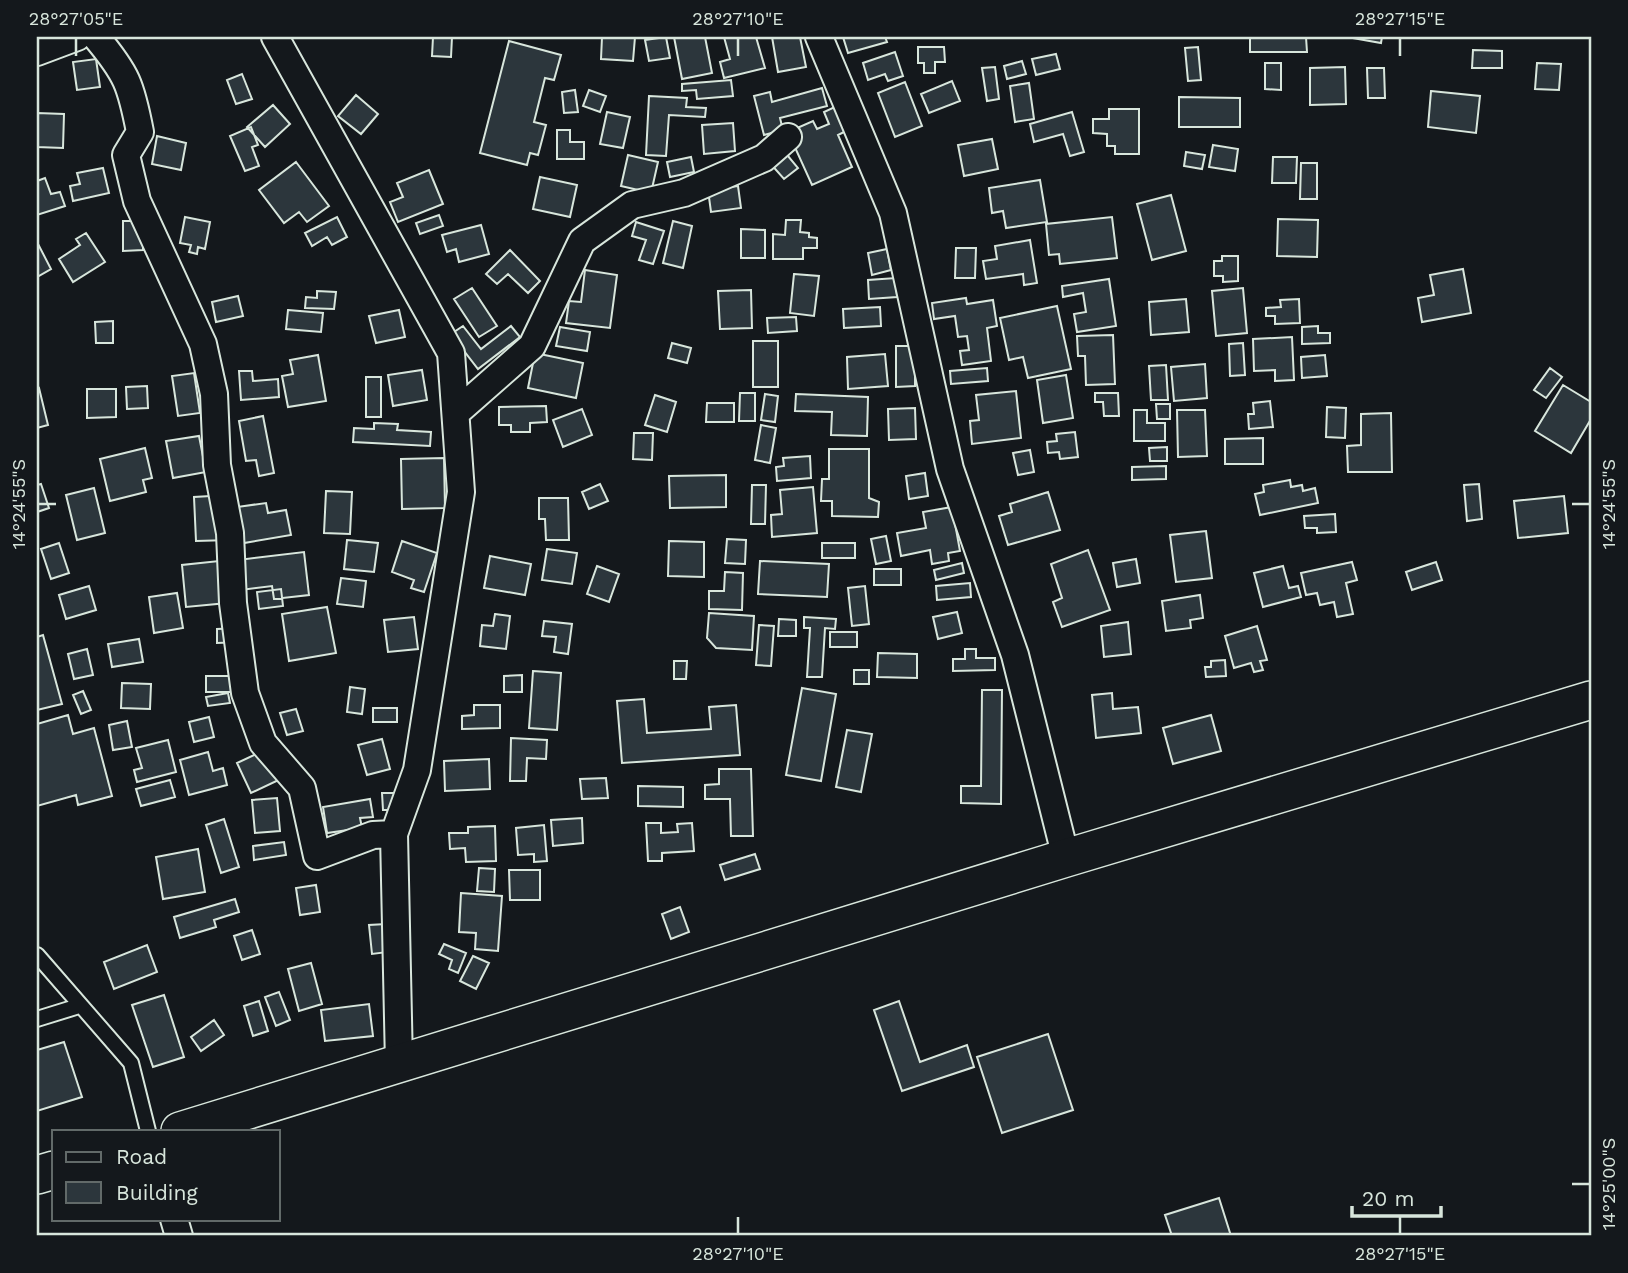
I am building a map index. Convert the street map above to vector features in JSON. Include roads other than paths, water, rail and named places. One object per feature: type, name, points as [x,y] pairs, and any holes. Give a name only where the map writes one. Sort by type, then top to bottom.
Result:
[{"type":"main road","points":[[183,1130],[1066,858],[1591,700]]},
{"type":"street","points":[[37,52],[76,37]]},
{"type":"street","points":[[96,37],[122,68],[132,87],[140,132],[126,155],[137,201],[203,344],[214,394],[217,465],[230,533],[233,603],[245,693],[263,743],[302,788],[317,856],[373,835],[394,834]]},
{"type":"street","points":[[275,37],[451,353],[461,492],[417,770],[394,834],[399,1064]]},
{"type":"street","points":[[819,37],[893,213],[950,469],[1015,655],[1066,858]]},
{"type":"street","points":[[457,412],[532,346],[582,241],[632,205],[684,194],[764,158],[788,137]]},
{"type":"lane","points":[[37,955],[131,1063],[148,1130]]},
{"type":"lane","points":[[37,1019],[79,1006]]}]
